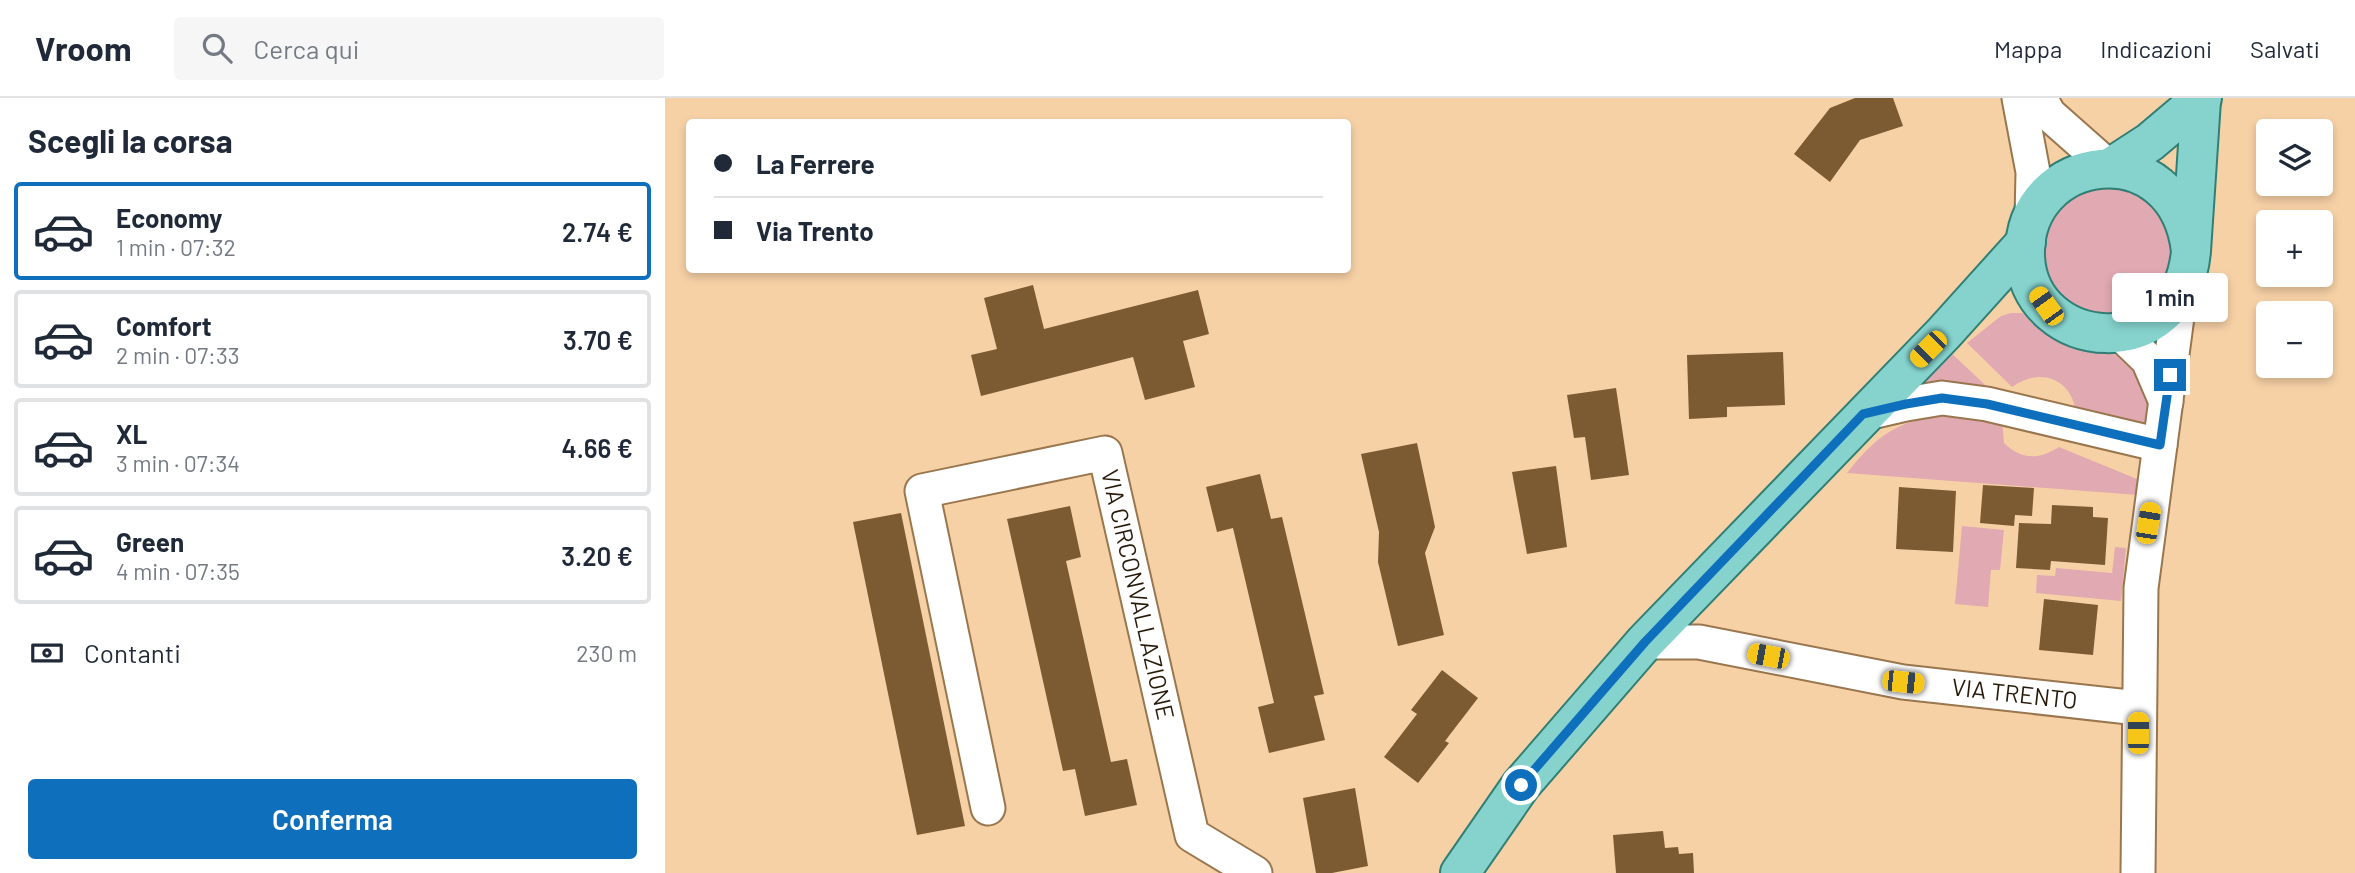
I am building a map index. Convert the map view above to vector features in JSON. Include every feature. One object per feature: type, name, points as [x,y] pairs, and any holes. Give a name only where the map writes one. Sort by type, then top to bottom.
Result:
[{"type":"main road","points":[[2110,168],[2150,142],[2202,99]]},
{"type":"main road","points":[[2029,230],[2025,259],[2029,276],[2046,306],[2061,319],[2079,329],[2120,333],[2138,329],[2169,309],[2186,280],[2191,251],[2202,99]]},
{"type":"main road","points":[[1461,873],[1521,785],[1645,642],[1944,333],[2029,230],[2042,201],[2056,187],[2090,170],[2110,168],[2131,171],[2151,180],[2168,193],[2181,210],[2189,230],[2191,251]]},
{"type":"main road","points":[[1944,333],[1993,304],[2016,301],[2046,306]]},
{"type":"street","points":[[2019,98],[2033,172],[2029,230]]},
{"type":"street","points":[[2040,98],[2049,114],[2110,168]]},
{"type":"street","points":[[2139,873],[2138,708],[2141,588],[2180,293]]},
{"type":"street","points":[[2120,333],[2148,360],[2166,402]]},
{"type":"street","points":[[1863,414],[1942,398],[1987,404],[2160,445]]},
{"type":"street","name":"VIA CIRCONVALLAZIONE","points":[[988,808],[922,491],[1105,453],[1192,835],[1255,873]]},
{"type":"street","name":"VIA TRENTO","points":[[1645,642],[1699,642],[1903,682],[2138,708]]},
{"type":"shaded area","points":[[2104,183],[2146,194],[2177,246],[2156,302],[2103,321],[2050,289],[2040,242],[2058,205]]},
{"type":"shaded area","points":[[2011,313],[2030,316],[2070,344],[2126,357],[2137,370],[2149,402],[2148,429],[2076,413],[2068,391],[2053,379],[2033,378],[2012,387],[1967,343],[2001,316]]},
{"type":"shaded area","points":[[1949,351],[1998,397],[1906,391]]},
{"type":"shaded area","points":[[1945,414],[2002,418],[2004,443],[2017,453],[2037,456],[2059,447],[2137,479],[2138,495],[1847,473],[1869,448],[1889,432],[1913,421]]},
{"type":"shaded area","points":[[1962,526],[2004,530],[2000,570],[1991,570],[1988,607],[1955,604]]},
{"type":"shaded area","points":[[2115,547],[2126,548],[2121,601],[2036,593],[2037,575],[2055,576],[2056,568],[2112,573]]},
{"type":"building","points":[[1855,98],[1893,98],[1903,126],[1860,140],[1830,182],[1794,154],[1830,108]]},
{"type":"building","points":[[1033,285],[1044,329],[1198,290],[1209,334],[1183,341],[1195,387],[1145,400],[1133,357],[981,396],[971,355],[997,349],[984,298]]},
{"type":"building","points":[[1783,352],[1785,405],[1727,407],[1727,417],[1689,419],[1687,355]]},
{"type":"building","points":[[1616,388],[1629,475],[1591,480],[1585,437],[1574,438],[1567,395]]},
{"type":"building","points":[[1417,443],[1435,527],[1425,553],[1444,635],[1398,646],[1378,562],[1379,532],[1361,454]]},
{"type":"building","points":[[1556,466],[1567,547],[1527,554],[1512,472]]},
{"type":"building","points":[[1260,474],[1271,519],[1282,517],[1324,694],[1314,696],[1325,740],[1269,753],[1258,707],[1274,703],[1233,528],[1217,532],[1206,487]]},
{"type":"building","points":[[1983,485],[2034,488],[2032,516],[2015,515],[2014,526],[1980,523]]},
{"type":"building","points":[[1899,487],[1956,491],[1953,552],[1896,549]]},
{"type":"building","points":[[2052,505],[2093,507],[2093,517],[2108,518],[2105,565],[2051,561],[2050,570],[2016,568],[2019,523],[2051,524]]},
{"type":"building","points":[[1070,506],[1081,557],[1066,561],[1111,762],[1127,759],[1137,805],[1085,816],[1075,769],[1063,771],[1007,519]]},
{"type":"building","points":[[901,513],[965,826],[917,835],[853,522]]},
{"type":"building","points":[[2044,599],[2098,605],[2093,655],[2039,650]]},
{"type":"building","points":[[1442,670],[1478,698],[1445,741],[1449,743],[1418,783],[1384,757],[1417,714],[1411,710]]},
{"type":"building","points":[[1355,788],[1368,866],[1332,873],[1316,873],[1303,798]]},
{"type":"building","points":[[1663,831],[1665,848],[1678,847],[1679,854],[1693,853],[1694,873],[1616,873],[1613,835]]},
{"type":"route","points":[[1521,785],[1645,642],[1863,414],[1942,398],[1987,404],[2160,445],[2170,375]]}]
